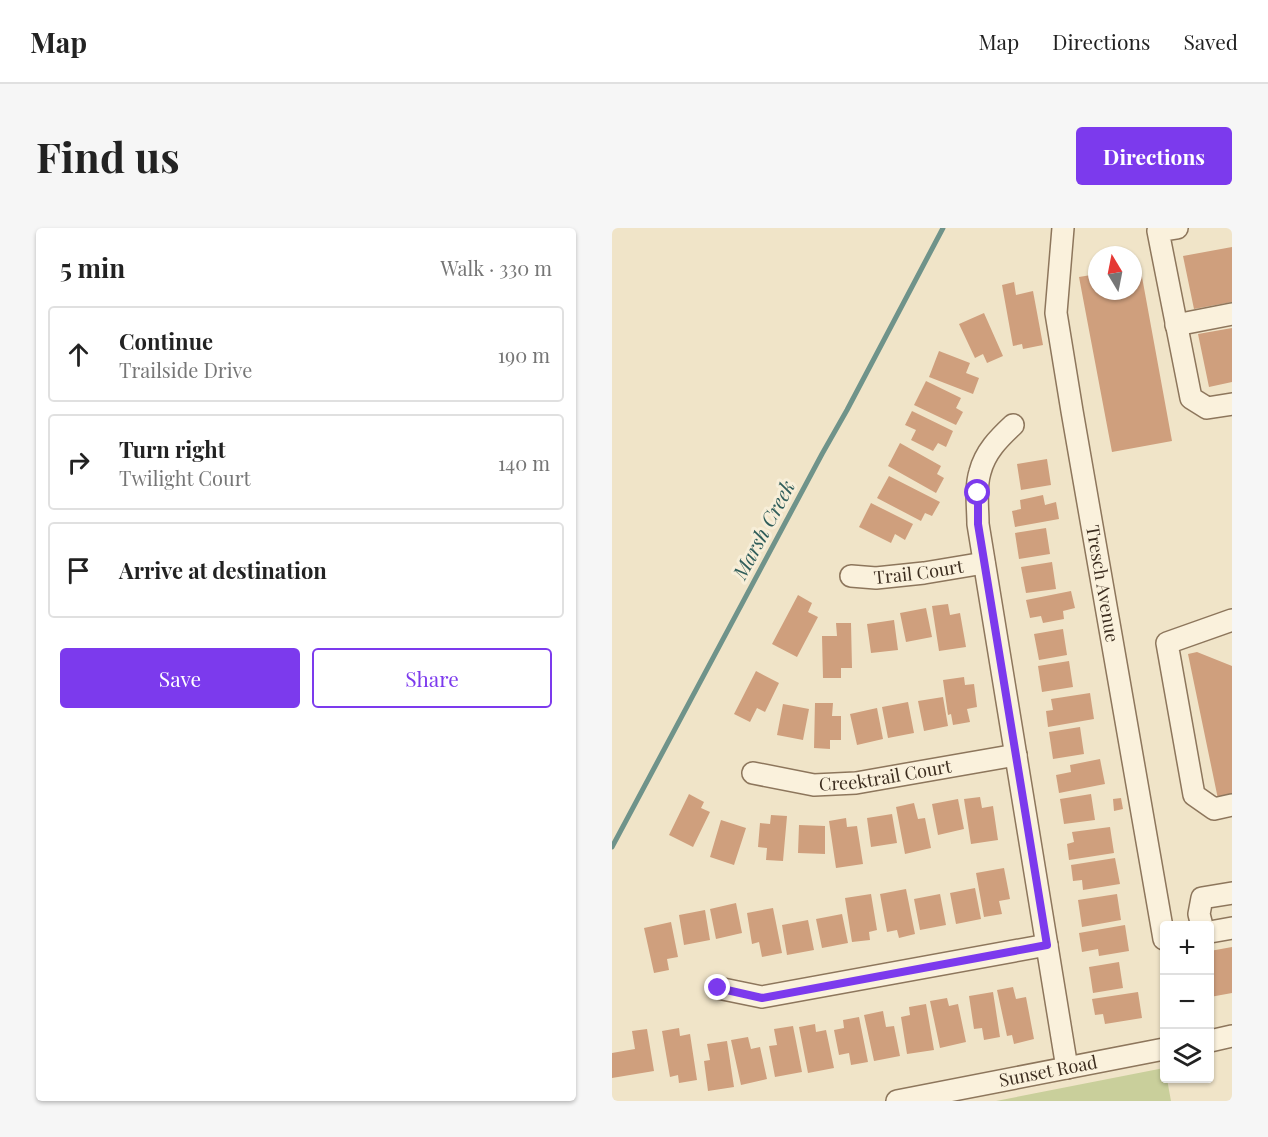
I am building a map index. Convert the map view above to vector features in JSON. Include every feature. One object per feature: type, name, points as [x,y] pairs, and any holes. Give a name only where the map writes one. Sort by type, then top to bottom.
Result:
[{"type":"street","name":"Tresch Avenue","points":[[1063,228],[1056,313],[1161,921]]},
{"type":"street","points":[[1177,228],[1158,231],[1191,398],[1207,408],[1232,404]]},
{"type":"street","points":[[1176,325],[1232,314]]},
{"type":"street","points":[[1013,425],[997,440],[979,472],[978,524],[1067,1068]]},
{"type":"street","name":"Trail Court","points":[[851,576],[876,578],[984,563]]},
{"type":"street","points":[[1232,620],[1167,643],[1194,795],[1214,809],[1232,805]]},
{"type":"street","name":"Creektrail Court","points":[[753,773],[814,785],[856,783],[1016,755]]},
{"type":"street","points":[[1200,921],[1198,914],[1202,898],[1232,893]]},
{"type":"street","points":[[1214,931],[1232,928]]},
{"type":"street","points":[[718,988],[762,998],[1047,945]]},
{"type":"street","points":[[1214,1040],[1232,1036]]},
{"type":"street","name":"Sunset Road","points":[[897,1101],[1160,1050]]},
{"type":"green space","points":[[1160,1069],[1160,1083],[1168,1083],[1171,1101],[996,1101]]},
{"type":"building","points":[[1232,247],[1232,302],[1194,309],[1183,256]]},
{"type":"building","points":[[1088,276],[1088,300],[1142,300],[1142,277],[1172,441],[1112,452],[1079,277]]},
{"type":"building","points":[[1014,282],[1016,295],[1033,291],[1043,345],[1023,349],[1022,344],[1013,346],[1002,285]]},
{"type":"building","points":[[984,313],[1003,356],[987,363],[983,354],[975,358],[959,324]]},
{"type":"building","points":[[1232,328],[1232,382],[1209,387],[1198,334]]},
{"type":"building","points":[[939,351],[970,363],[966,373],[979,378],[973,394],[929,377]]},
{"type":"building","points":[[926,381],[961,398],[956,408],[963,412],[956,425],[914,405]]},
{"type":"building","points":[[912,411],[953,431],[946,447],[938,443],[933,451],[911,440],[916,430],[905,425]]},
{"type":"building","points":[[900,443],[941,466],[937,474],[944,478],[936,493],[888,466]]},
{"type":"building","points":[[1047,459],[1051,485],[1021,490],[1017,464]]},
{"type":"building","points":[[889,476],[940,502],[932,516],[925,513],[921,521],[877,498]]},
{"type":"building","points":[[1043,495],[1045,505],[1056,502],[1059,519],[1015,527],[1012,511],[1021,509],[1020,500]]},
{"type":"building","points":[[871,503],[913,524],[905,540],[895,534],[891,543],[859,527]]},
{"type":"building","points":[[1046,528],[1050,554],[1019,559],[1015,533]]},
{"type":"building","points":[[1052,562],[1056,589],[1026,593],[1021,567]]},
{"type":"building","points":[[1071,591],[1075,608],[1063,611],[1064,619],[1043,623],[1041,616],[1030,618],[1026,600]]},
{"type":"building","points":[[798,595],[812,603],[808,612],[818,617],[797,657],[772,644]]},
{"type":"building","points":[[948,604],[950,615],[960,613],[966,647],[939,651],[932,606]]},
{"type":"building","points":[[926,608],[932,637],[906,642],[900,613]]},
{"type":"building","points":[[894,620],[898,650],[871,653],[867,624]]},
{"type":"building","points":[[836,623],[851,623],[852,668],[841,668],[841,678],[823,678],[822,636],[837,636]]},
{"type":"building","points":[[1063,629],[1067,655],[1039,660],[1034,634]]},
{"type":"building","points":[[1197,652],[1232,666],[1232,797],[1218,799],[1188,654]]},
{"type":"building","points":[[1069,661],[1073,687],[1042,692],[1038,666]]},
{"type":"building","points":[[756,671],[779,683],[765,712],[757,708],[750,722],[734,714]]},
{"type":"building","points":[[964,677],[965,685],[974,684],[977,707],[967,709],[970,722],[953,725],[951,714],[948,715],[943,680]]},
{"type":"building","points":[[1090,693],[1094,719],[1048,727],[1046,711],[1053,710],[1051,699]]},
{"type":"building","points":[[943,697],[948,726],[924,731],[918,701]]},
{"type":"building","points":[[908,702],[914,733],[888,738],[882,707]]},
{"type":"building","points":[[815,703],[833,703],[832,716],[841,716],[841,740],[830,740],[830,749],[814,748]]},
{"type":"building","points":[[783,704],[809,709],[803,740],[777,735]]},
{"type":"building","points":[[877,708],[883,739],[857,745],[850,714]]},
{"type":"building","points":[[1080,727],[1084,754],[1053,759],[1049,732]]},
{"type":"building","points":[[1100,759],[1105,784],[1059,793],[1056,775],[1071,772],[1070,765]]},
{"type":"building","points":[[689,794],[704,802],[701,808],[710,812],[693,847],[669,835]]},
{"type":"building","points":[[1091,794],[1095,820],[1064,824],[1060,799]]},
{"type":"building","points":[[980,797],[982,808],[993,806],[998,840],[971,844],[964,799]]},
{"type":"building","points":[[1121,798],[1123,809],[1114,811],[1113,799]]},
{"type":"building","points":[[958,799],[964,829],[938,835],[932,804]]},
{"type":"building","points":[[914,803],[918,819],[925,818],[931,848],[905,854],[896,807]]},
{"type":"building","points":[[892,814],[897,843],[871,847],[867,818]]},
{"type":"building","points":[[771,815],[787,816],[783,861],[766,860],[767,848],[758,847],[760,823],[770,824]]},
{"type":"building","points":[[846,818],[847,827],[857,826],[863,864],[836,868],[829,821]]},
{"type":"building","points":[[721,820],[746,828],[734,865],[710,857]]},
{"type":"building","points":[[799,825],[825,826],[825,854],[798,853]]},
{"type":"building","points":[[1110,827],[1114,853],[1069,860],[1067,844],[1074,842],[1072,832]]},
{"type":"building","points":[[1115,858],[1120,884],[1083,890],[1082,880],[1073,881],[1071,865]]},
{"type":"building","points":[[1004,868],[1010,899],[999,901],[1002,914],[984,917],[976,873]]},
{"type":"building","points":[[975,888],[981,919],[956,924],[950,893]]},
{"type":"building","points":[[906,889],[915,934],[899,938],[897,930],[887,932],[880,894]]},
{"type":"building","points":[[871,894],[877,930],[869,932],[870,940],[852,942],[845,898]]},
{"type":"building","points":[[940,894],[946,925],[920,930],[914,899]]},
{"type":"building","points":[[1117,894],[1121,920],[1082,927],[1078,900]]},
{"type":"building","points":[[736,903],[742,933],[716,939],[710,909]]},
{"type":"building","points":[[773,908],[782,953],[762,957],[759,942],[752,944],[747,913]]},
{"type":"building","points":[[705,910],[710,940],[684,945],[679,915]]},
{"type":"building","points":[[842,914],[848,943],[822,948],[816,919]]},
{"type":"building","points":[[808,920],[814,950],[787,955],[782,925]]},
{"type":"building","points":[[671,922],[678,957],[667,959],[669,970],[654,973],[644,928]]},
{"type":"building","points":[[1125,925],[1129,951],[1099,956],[1098,949],[1082,952],[1079,933]]},
{"type":"building","points":[[1232,947],[1232,993],[1214,996],[1214,950]]},
{"type":"building","points":[[1119,962],[1123,988],[1093,993],[1089,967]]},
{"type":"building","points":[[1013,987],[1016,999],[1026,997],[1034,1039],[1014,1044],[1012,1035],[1007,1036],[997,990]]},
{"type":"building","points":[[993,992],[1000,1037],[984,1040],[982,1028],[974,1029],[969,996]]},
{"type":"building","points":[[1138,992],[1142,1018],[1105,1024],[1103,1014],[1095,1015],[1092,999]]},
{"type":"building","points":[[947,998],[949,1006],[958,1004],[966,1042],[940,1048],[930,1001]]},
{"type":"building","points":[[926,1004],[934,1050],[907,1054],[901,1017],[910,1015],[909,1007]]},
{"type":"building","points":[[883,1011],[886,1027],[894,1026],[900,1056],[874,1061],[864,1015]]},
{"type":"building","points":[[859,1017],[868,1062],[851,1065],[849,1053],[839,1055],[834,1030],[844,1028],[843,1020]]},
{"type":"building","points":[[815,1024],[816,1032],[826,1030],[834,1068],[808,1073],[799,1027]]},
{"type":"building","points":[[793,1026],[802,1072],[775,1077],[769,1046],[777,1045],[774,1029]]},
{"type":"building","points":[[679,1028],[680,1036],[690,1034],[697,1080],[679,1083],[678,1075],[670,1077],[662,1031]]},
{"type":"building","points":[[647,1029],[654,1071],[612,1078],[612,1053],[635,1049],[632,1031]]},
{"type":"building","points":[[748,1037],[751,1049],[760,1047],[767,1079],[741,1085],[731,1040]]},
{"type":"building","points":[[727,1041],[734,1087],[708,1091],[704,1061],[710,1060],[707,1044]]},
{"type":"waterway","name":"Marsh Creek","points":[[612,847],[943,228]]},
{"type":"route","points":[[718,988],[762,998],[1047,945],[978,524],[978,493]]}]
